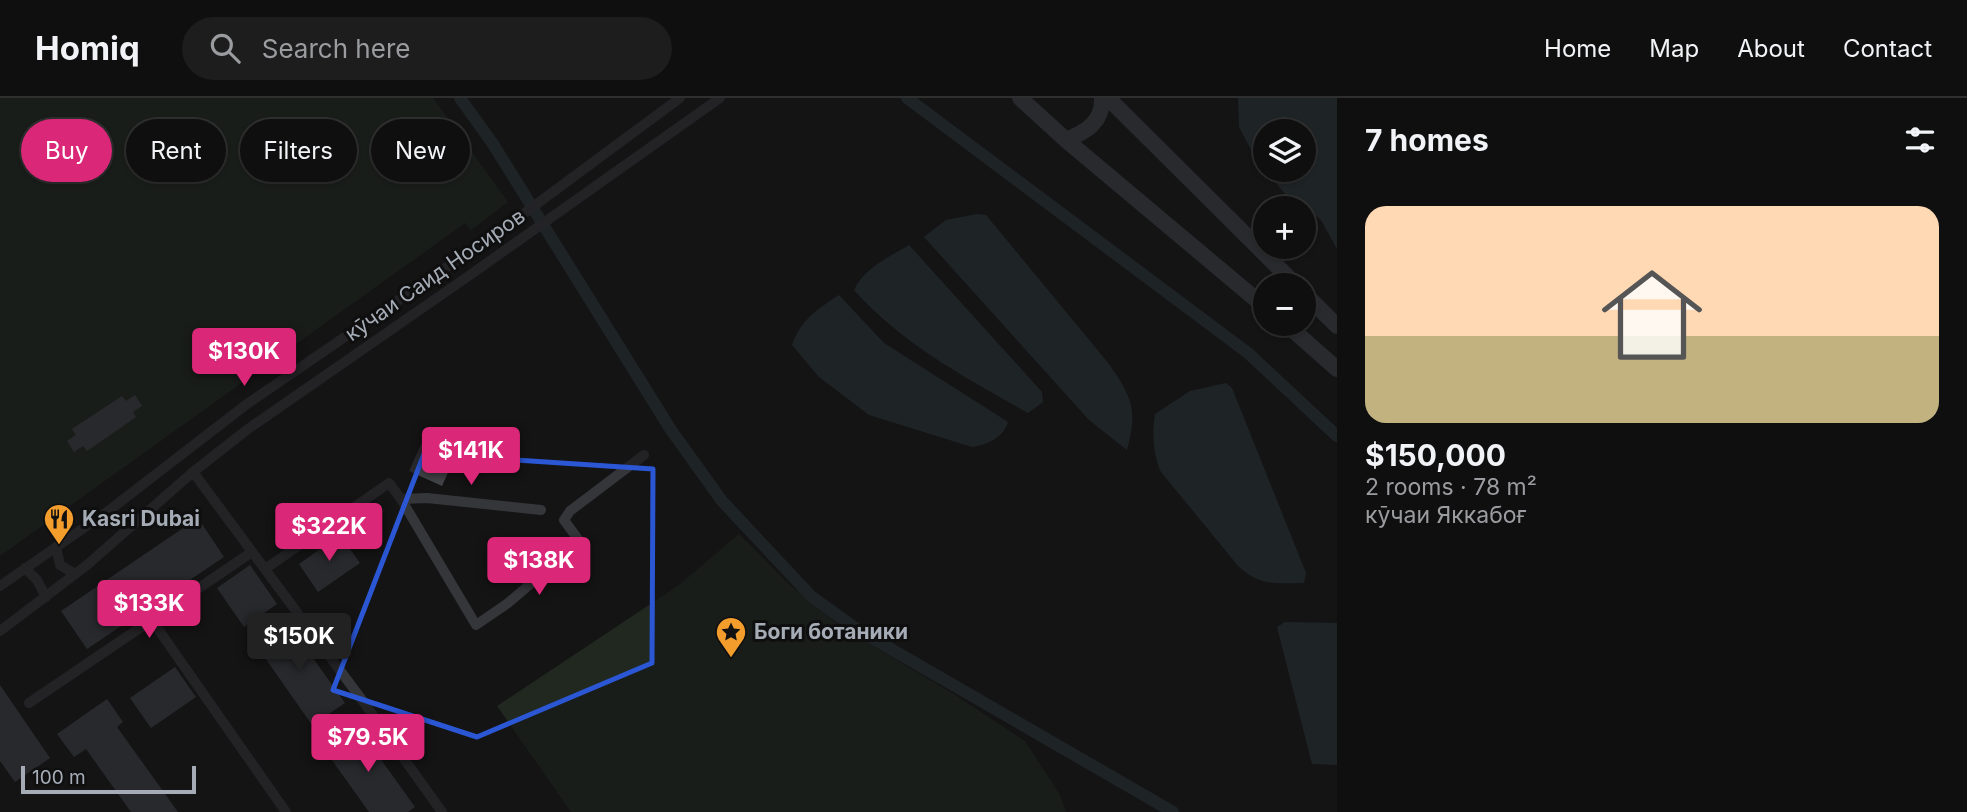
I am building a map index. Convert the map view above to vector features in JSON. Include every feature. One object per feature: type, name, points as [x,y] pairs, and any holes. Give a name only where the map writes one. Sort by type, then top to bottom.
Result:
[{"type":"main road","points":[[1020,98],[1253,297]]},
{"type":"main road","points":[[1066,140],[1086,131],[1095,122],[1101,111],[1102,98]]},
{"type":"main road","points":[[1108,98],[1284,273]]},
{"type":"main road","points":[[1316,305],[1337,326]]},
{"type":"main road","points":[[1300,336],[1337,369]]},
{"type":"street","name":"кӯчаи Саид Носиров","points":[[0,586],[121,501],[227,419],[511,222],[680,98]]},
{"type":"street","name":"кӯчаи Саид Носиров","points":[[0,631],[75,574],[193,472],[299,392],[717,99]]},
{"type":"street","points":[[288,376],[299,392]]},
{"type":"street","points":[[265,569],[389,484],[401,499],[477,625],[508,603],[580,542],[564,520],[570,511],[644,455]]},
{"type":"street","points":[[193,472],[442,812]]},
{"type":"street","points":[[401,499],[427,498],[541,510]]},
{"type":"street","points":[[55,547],[60,565],[75,574]]},
{"type":"street","points":[[29,703],[252,552]]},
{"type":"street","points":[[25,568],[41,586],[46,597]]},
{"type":"street","points":[[151,619],[286,812]]},
{"type":"highlighted area","points":[[424,454],[653,469],[652,663],[477,737],[333,690]]},
{"type":"shaded area","points":[[0,98],[433,98],[448,119],[371,119],[371,182],[470,182],[470,149],[508,202],[471,230],[465,223],[0,556]]},
{"type":"shaded area","points":[[1238,98],[1337,98],[1337,249],[1316,216],[1316,196],[1287,196],[1275,182],[1316,182],[1316,119],[1253,119],[1253,153],[1239,127]]},
{"type":"shaded area","points":[[977,214],[986,215],[1117,376],[1131,404],[1132,424],[1127,450],[1089,420],[924,237],[946,220]]},
{"type":"shaded area","points":[[909,245],[1042,392],[1043,402],[1028,413],[958,373],[914,344],[873,310],[854,290],[871,269]]},
{"type":"shaded area","points":[[839,295],[884,343],[1008,422],[1003,432],[989,442],[972,447],[869,415],[819,377],[792,345],[805,321]]},
{"type":"shaded area","points":[[1226,383],[1232,388],[1306,573],[1304,583],[1262,581],[1239,567],[1158,465],[1154,444],[1155,414],[1190,391]]},
{"type":"shaded area","name":"Боги ботаники","points":[[739,534],[791,586],[843,628],[949,691],[1025,741],[1060,795],[1066,812],[571,812],[497,706],[679,585]]},
{"type":"shaded area","points":[[1285,622],[1337,623],[1337,765],[1312,764],[1277,627]]},
{"type":"building","points":[[135,395],[142,406],[133,412],[136,417],[87,451],[83,446],[74,452],[67,441],[76,435],[72,429],[122,396],[126,401]]},
{"type":"building","points":[[429,427],[462,441],[442,486],[409,471]]},
{"type":"building","points":[[198,518],[224,557],[87,649],[61,611]]},
{"type":"building","points":[[340,535],[360,563],[318,592],[299,564]]},
{"type":"building","points":[[250,565],[277,604],[244,627],[217,588]]},
{"type":"building","points":[[286,620],[345,703],[312,725],[254,642]]},
{"type":"building","points":[[175,667],[196,697],[151,728],[130,698]]},
{"type":"building","points":[[0,685],[50,758],[15,782],[0,761]]},
{"type":"building","points":[[107,699],[123,722],[117,727],[178,812],[131,812],[86,749],[74,757],[57,734]]},
{"type":"building","points":[[357,726],[415,807],[408,812],[369,812],[324,749]]},
{"type":"waterway","points":[[460,98],[493,144],[671,430],[722,501],[811,596],[858,630],[1173,812]]},
{"type":"waterway","points":[[907,98],[1248,353],[1337,436]]},
{"type":"place","name":"Kasri Dubai","points":[[59,546]]},
{"type":"place","name":"Боги ботаники","points":[[731,659]]}]
